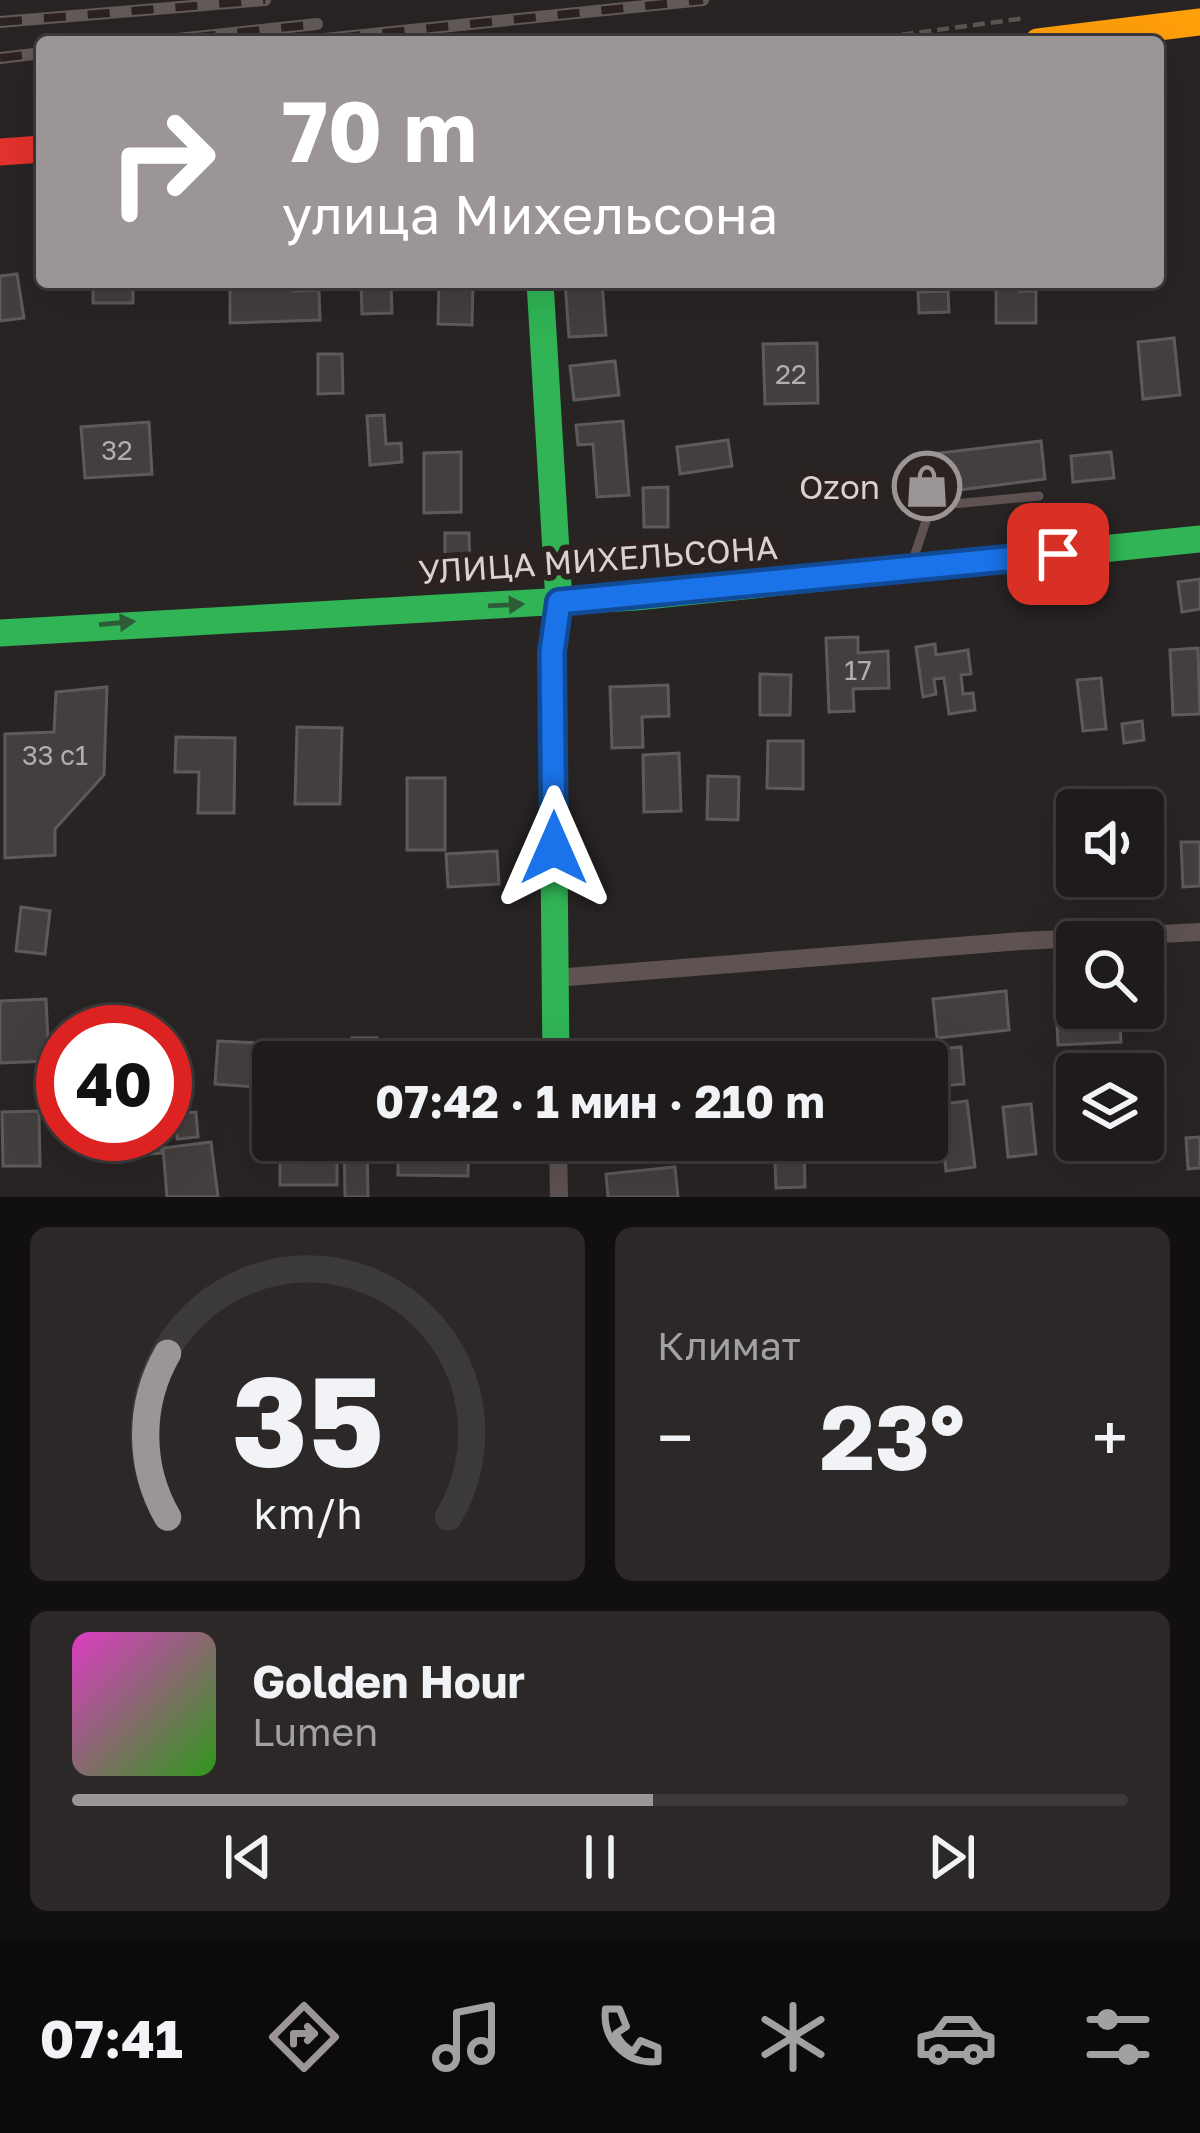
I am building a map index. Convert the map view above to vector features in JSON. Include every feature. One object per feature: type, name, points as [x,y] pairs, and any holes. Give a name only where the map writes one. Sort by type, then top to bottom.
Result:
[{"type":"street","points":[[1038,29],[1200,22]]},
{"type":"street","points":[[0,152],[36,149]]},
{"type":"street","points":[[540,288],[559,602],[552,652],[556,1041]]},
{"type":"street","name":"УЛИЦА МИХЕЛЬСОНА","points":[[0,633],[132,621],[559,602],[1200,539]]},
{"type":"street","points":[[555,978],[1022,940],[1200,932]]},
{"type":"street","points":[[558,1161],[559,1197]]},
{"type":"lane","points":[[910,571],[931,506],[1039,496]]},
{"type":"path","points":[[936,36],[1038,29]]},
{"type":"building","points":[[17,274],[24,318],[0,321],[0,276]]},
{"type":"building","points":[[93,288],[133,288],[133,303],[93,303]]},
{"type":"building","points":[[230,288],[319,290],[320,320],[230,323]]},
{"type":"building","points":[[361,288],[391,288],[392,313],[362,314]]},
{"type":"building","points":[[439,288],[473,288],[472,325],[438,324]]},
{"type":"building","points":[[565,288],[602,288],[606,335],[569,337]]},
{"type":"building","points":[[996,288],[1036,291],[1036,323],[996,323]]},
{"type":"building","points":[[948,291],[949,312],[919,313],[918,292]]},
{"type":"building","points":[[1174,338],[1180,395],[1143,399],[1138,342]]},
{"type":"building","points":[[817,343],[818,403],[765,404],[763,344]]},
{"type":"building","points":[[318,354],[342,354],[343,393],[318,394]]},
{"type":"building","points":[[615,361],[619,395],[574,400],[570,366]]},
{"type":"building","points":[[384,415],[386,444],[401,443],[402,462],[370,465],[367,416]]},
{"type":"building","points":[[623,421],[629,495],[597,497],[593,444],[578,445],[576,425]]},
{"type":"building","points":[[149,422],[152,474],[85,478],[81,427]]},
{"type":"building","points":[[728,440],[732,466],[680,474],[677,447]]},
{"type":"building","points":[[1041,441],[1045,479],[919,495],[914,456]]},
{"type":"building","points":[[461,452],[461,512],[424,513],[424,453]]},
{"type":"building","points":[[1111,452],[1114,478],[1073,482],[1071,456]]},
{"type":"building","points":[[668,487],[668,527],[644,527],[643,488]]},
{"type":"building","points":[[445,533],[469,533],[470,572],[445,573]]},
{"type":"building","points":[[1200,579],[1200,609],[1182,612],[1178,582]]},
{"type":"building","points":[[858,637],[858,653],[888,651],[889,688],[853,689],[854,711],[829,712],[826,638]]},
{"type":"building","points":[[935,644],[936,655],[968,650],[971,674],[961,675],[963,694],[973,693],[975,710],[949,714],[944,678],[934,679],[936,694],[923,697],[916,647]]},
{"type":"building","points":[[1198,648],[1200,714],[1173,715],[1170,650]]},
{"type":"building","points":[[760,674],[791,675],[790,715],[760,715]]},
{"type":"building","points":[[1101,678],[1106,729],[1083,731],[1077,680]]},
{"type":"building","points":[[668,685],[669,716],[642,717],[643,747],[612,748],[610,687]]},
{"type":"building","points":[[107,687],[104,775],[55,829],[55,855],[5,858],[5,734],[54,732],[56,692]]},
{"type":"building","points":[[1142,721],[1144,740],[1124,743],[1122,724]]},
{"type":"building","points":[[297,727],[342,728],[340,804],[295,804]]},
{"type":"building","points":[[176,737],[235,738],[234,813],[198,813],[199,772],[175,772]]},
{"type":"building","points":[[768,741],[803,741],[803,789],[767,788]]},
{"type":"building","points":[[679,753],[681,811],[644,812],[643,755]]},
{"type":"building","points":[[708,776],[739,777],[738,820],[707,819]]},
{"type":"building","points":[[407,778],[445,778],[445,850],[407,850]]},
{"type":"building","points":[[1181,842],[1200,842],[1200,886],[1183,887]]},
{"type":"building","points":[[497,851],[499,884],[448,887],[446,854]]},
{"type":"building","points":[[21,907],[50,911],[45,954],[16,951]]},
{"type":"building","points":[[1006,991],[1009,1030],[937,1038],[933,999]]},
{"type":"building","points":[[46,999],[46,1005],[36,1005],[36,1062],[0,1063],[0,1001]]},
{"type":"building","points":[[1057,1029],[1120,1029],[1121,1042],[1058,1045]]},
{"type":"building","points":[[218,1041],[252,1043],[252,1087],[215,1084]]},
{"type":"building","points":[[961,1047],[964,1084],[948,1085],[948,1048]]},
{"type":"building","points":[[967,1101],[975,1167],[946,1171],[948,1103]]},
{"type":"building","points":[[1031,1104],[1036,1154],[1008,1157],[1003,1107]]},
{"type":"building","points":[[36,1111],[36,1161],[40,1166],[3,1166],[2,1112]]},
{"type":"building","points":[[192,1112],[196,1112],[198,1137],[192,1138]]},
{"type":"building","points":[[1200,1137],[1200,1168],[1188,1169],[1186,1138]]},
{"type":"building","points":[[211,1142],[218,1197],[167,1197],[164,1161],[192,1161],[192,1144]]},
{"type":"building","points":[[280,1161],[337,1161],[337,1185],[280,1185]]},
{"type":"building","points":[[344,1161],[367,1161],[368,1197],[345,1197]]},
{"type":"building","points":[[398,1161],[468,1161],[468,1176],[398,1175]]},
{"type":"building","points":[[775,1161],[804,1161],[805,1187],[776,1188]]},
{"type":"building","points":[[675,1167],[678,1197],[608,1197],[606,1174]]},
{"type":"railway","points":[[0,22],[265,0]]},
{"type":"railway","points":[[353,36],[703,0]]},
{"type":"railway","points":[[206,36],[317,24]]},
{"type":"railway","points":[[0,58],[36,54]]},
{"type":"traffic: fast","points":[[540,288],[559,602],[552,652],[556,1041]]},
{"type":"traffic: fast","points":[[0,633],[636,597],[1200,539]]},
{"type":"traffic: slow","points":[[1087,36],[1200,22]]},
{"type":"traffic: jam","points":[[0,152],[36,149]]},
{"type":"place","name":"Ozon","points":[[927,486]]},
{"type":"route","points":[[554,848],[552,652],[559,602],[1058,554]]}]
